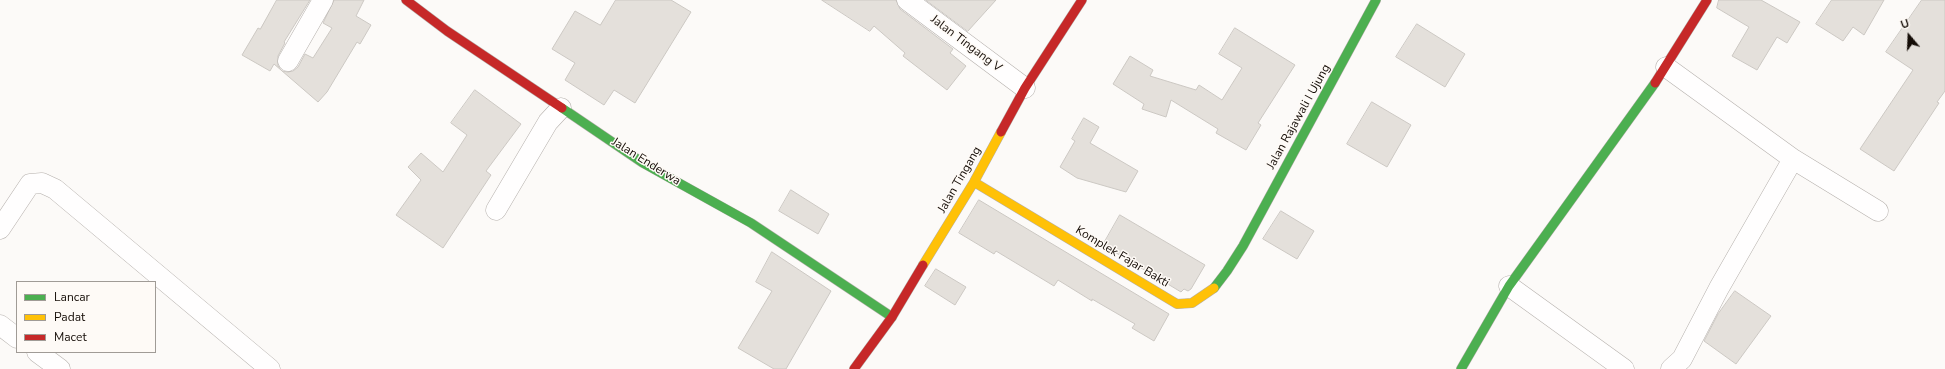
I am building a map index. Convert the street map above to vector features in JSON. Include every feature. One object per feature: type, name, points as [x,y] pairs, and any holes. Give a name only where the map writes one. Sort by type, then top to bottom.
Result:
[{"type":"street","points":[[288,61],[323,0]]},
{"type":"street","name":"Jalan Enderwa","points":[[406,0],[447,31],[643,163],[751,223],[892,317]]},
{"type":"street","name":"Jalan Tingang V","points":[[907,0],[1025,88]]},
{"type":"street","name":"Jalan Tingang","points":[[854,369],[892,317],[974,182],[1025,88],[1082,0]]},
{"type":"street","name":"Jalan Rajawali I Ujung","points":[[1243,246],[1376,0]]},
{"type":"street","points":[[1461,369],[1509,286],[1666,67],[1707,0]]},
{"type":"street","points":[[1666,67],[1793,158],[1878,211]]},
{"type":"street","points":[[496,210],[548,122],[561,108]]},
{"type":"street","points":[[1671,369],[1682,359],[1719,288],[1793,158]]},
{"type":"street","name":"Komplek Fajar Bakti","points":[[974,182],[1177,304],[1191,304],[1203,296],[1224,277],[1243,246]]},
{"type":"street","points":[[0,229],[30,184],[42,183],[55,189],[270,369]]},
{"type":"street","points":[[1509,286],[1624,369]]},
{"type":"street","points":[[0,325],[16,337]]},
{"type":"street","points":[[38,353],[60,369]]},
{"type":"building","points":[[277,0],[310,0],[284,42],[285,43],[278,56],[278,66],[282,71],[274,64],[270,71],[242,55],[258,28],[260,29]]},
{"type":"building","points":[[334,0],[364,0],[356,16],[371,25],[360,44],[357,42],[327,92],[318,102],[282,71],[293,71],[298,67],[305,54],[313,58],[332,28],[323,23]]},
{"type":"building","points":[[616,0],[671,0],[691,12],[635,103],[614,90],[604,105],[565,80],[575,63],[552,49],[575,11],[600,25]]},
{"type":"building","points":[[822,0],[896,0],[900,9],[953,49],[950,53],[966,66],[947,90],[903,56],[905,53],[874,26],[870,31]]},
{"type":"building","points":[[926,0],[996,0],[968,31]]},
{"type":"building","points":[[1719,0],[1761,0],[1800,22],[1787,43],[1777,37],[1757,70],[1732,56],[1749,27],[1717,8]]},
{"type":"building","points":[[1832,0],[1884,0],[1864,35],[1853,27],[1843,41],[1816,24]]},
{"type":"building","points":[[1922,0],[1945,0],[1945,91],[1937,102],[1939,103],[1894,171],[1860,149],[1913,70],[1886,52]]},
{"type":"building","points":[[1417,24],[1465,54],[1445,87],[1396,57]]},
{"type":"building","points":[[1235,28],[1295,65],[1258,123],[1261,125],[1246,150],[1216,133],[1218,129],[1171,100],[1166,117],[1142,109],[1144,104],[1113,84],[1130,56],[1153,70],[1150,76],[1196,90],[1199,85],[1222,100],[1242,68],[1219,54]]},
{"type":"building","points":[[475,90],[521,124],[486,171],[491,175],[443,248],[396,215],[421,180],[408,167],[421,153],[443,172],[467,135],[451,123]]},
{"type":"building","points":[[1372,102],[1411,125],[1387,167],[1347,144]]},
{"type":"building","points":[[1084,118],[1099,127],[1090,143],[1138,171],[1126,192],[1077,178],[1060,167],[1075,141],[1072,139]]},
{"type":"building","points":[[791,190],[829,214],[818,234],[779,211]]},
{"type":"building","points":[[979,200],[1169,314],[1154,341],[1132,328],[1135,324],[1092,299],[1092,301],[1058,280],[1054,286],[996,251],[994,254],[959,233]]},
{"type":"building","points":[[1281,211],[1314,231],[1297,259],[1263,239]]},
{"type":"building","points":[[1120,215],[1205,265],[1191,289],[1188,291],[1184,289],[1181,292],[1103,245]]},
{"type":"building","points":[[772,252],[831,291],[786,369],[774,369],[738,348],[772,291],[756,282]]},
{"type":"building","points":[[936,269],[966,287],[955,305],[925,286]]},
{"type":"building","points":[[1735,291],[1771,316],[1736,364],[1704,341],[1718,314]]},
{"type":"traffic: fast","points":[[1214,288],[1243,246],[1376,0]]},
{"type":"traffic: fast","points":[[1461,369],[1509,286],[1655,83]]},
{"type":"traffic: fast","points":[[562,108],[643,163],[751,223],[892,317]]},
{"type":"traffic: slow","points":[[923,265],[974,182],[1001,132]]},
{"type":"traffic: slow","points":[[974,182],[1177,304],[1192,303],[1214,288]]},
{"type":"traffic: jam","points":[[406,0],[447,31],[562,108]]},
{"type":"traffic: jam","points":[[1001,132],[1025,88],[1082,0]]},
{"type":"traffic: jam","points":[[1655,83],[1707,0]]},
{"type":"traffic: jam","points":[[854,369],[892,317],[923,265]]}]
